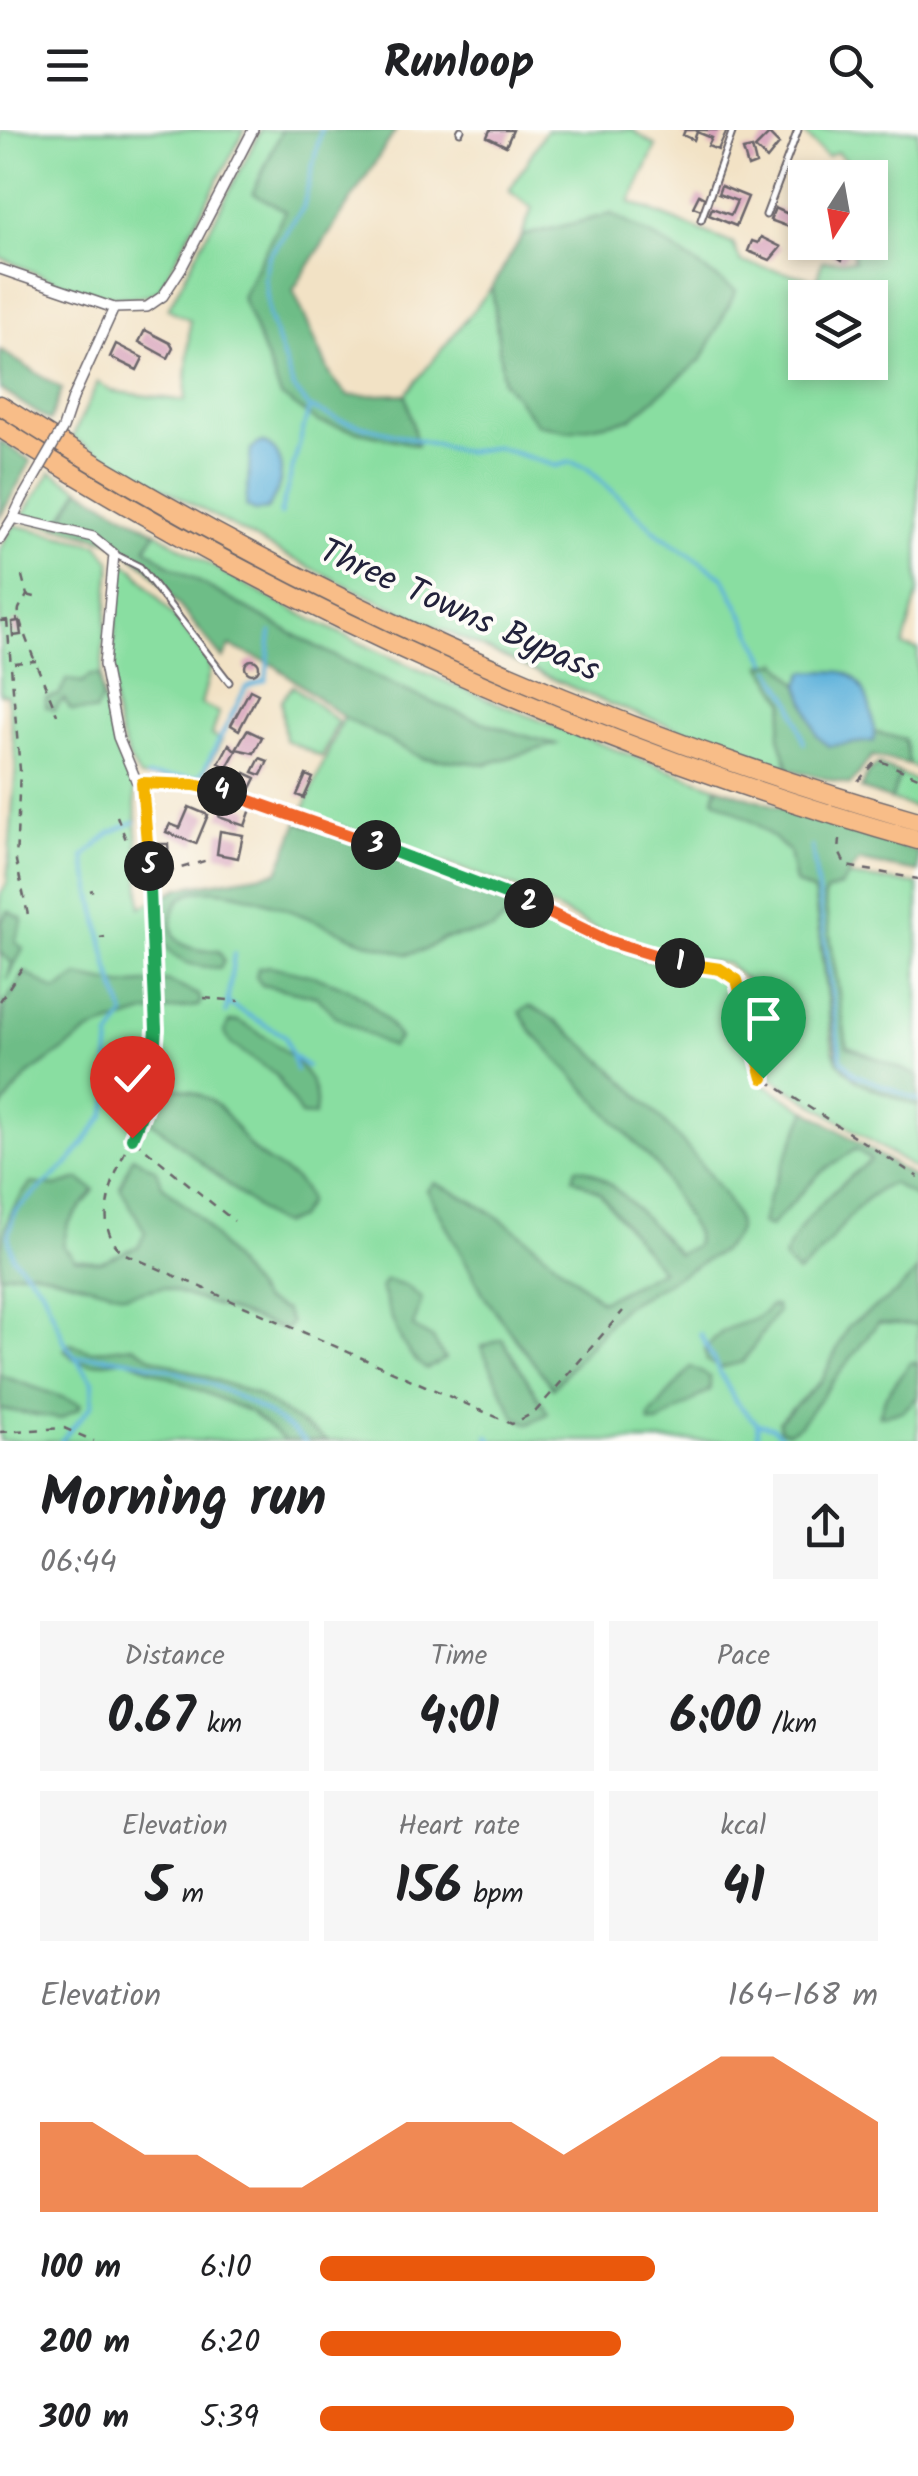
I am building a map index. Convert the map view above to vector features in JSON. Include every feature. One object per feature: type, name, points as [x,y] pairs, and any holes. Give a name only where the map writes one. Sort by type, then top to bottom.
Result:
[{"type":"highway","name":"Three Towns Bypass","points":[[0,405],[226,538],[417,633],[669,738],[918,821]]},
{"type":"highway","name":"Three Towns Bypass","points":[[0,428],[219,556],[410,651],[664,756],[918,840]]},
{"type":"street","points":[[0,269],[114,308],[138,310],[168,290],[253,130]]},
{"type":"street","points":[[0,540],[63,428],[114,308]]},
{"type":"street","points":[[13,518],[93,537],[106,542],[114,554],[104,665],[107,696],[125,758],[142,783],[194,785],[259,803]]},
{"type":"lane","points":[[701,220],[733,130]]},
{"type":"lane","points":[[766,216],[798,130]]},
{"type":"lane","points":[[114,554],[140,567],[230,682]]},
{"type":"path","points":[[22,576],[27,596],[20,618],[57,715]]},
{"type":"path","points":[[27,596],[39,598]]},
{"type":"path","points":[[0,621],[20,618]]},
{"type":"path","points":[[7,620],[20,770],[16,860],[28,915]]},
{"type":"path","points":[[13,663],[38,661]]},
{"type":"path","points":[[858,781],[872,761],[878,760],[918,778]]},
{"type":"path","points":[[142,783],[150,878],[155,1054],[151,1091],[110,1187],[108,1231],[123,1252],[501,1422],[522,1422],[623,1311]]},
{"type":"path","points":[[259,803],[511,894],[639,953],[730,974],[742,988],[763,1078],[918,1177]]},
{"type":"path","points":[[117,817],[128,844]]},
{"type":"path","points":[[840,839],[839,852],[846,866],[918,879]]},
{"type":"path","points":[[150,878],[211,859]]},
{"type":"path","points":[[0,1001],[22,968]]},
{"type":"path","points":[[204,998],[239,1000]]},
{"type":"path","points":[[132,1138],[234,1220]]},
{"type":"path","points":[[0,1432],[68,1429],[94,1441]]},
{"type":"green space","points":[[0,130],[245,130],[159,290],[123,298],[80,289],[0,257]]},
{"type":"green space","points":[[261,130],[282,130],[253,192],[285,210],[242,297],[281,396],[416,445],[406,394],[492,287],[503,381],[611,214],[522,236],[532,208],[509,191],[546,130],[632,130],[656,146],[630,202],[733,244],[741,262],[817,280],[822,261],[888,260],[888,160],[846,160],[837,152],[827,157],[805,135],[807,130],[918,130],[918,592],[903,646],[918,649],[918,769],[910,765],[904,739],[874,732],[866,698],[805,672],[799,685],[779,663],[785,702],[779,737],[789,769],[607,703],[281,553],[72,438],[98,382],[111,391],[185,401],[190,320],[168,309]]},
{"type":"green space","points":[[282,130],[396,130],[293,290],[331,376],[348,396],[406,394],[417,445],[318,422],[281,396],[242,297],[285,211],[253,193]]},
{"type":"green space","points":[[611,214],[665,243],[736,291],[702,359],[630,419],[569,431],[537,424],[503,381],[492,287],[522,236]]},
{"type":"green space","points":[[0,350],[62,389],[50,421],[0,389]]},
{"type":"green space","points":[[0,441],[31,461],[0,517]]},
{"type":"green space","points":[[51,472],[80,489],[57,527],[26,521],[23,515]]},
{"type":"green space","points":[[80,489],[156,532],[146,548],[169,565],[309,643],[405,691],[556,744],[487,764],[422,758],[343,717],[274,665],[230,646],[223,659],[149,569],[113,542],[57,527]]},
{"type":"green space","points":[[14,525],[98,544],[111,562],[100,687],[118,756],[134,783],[141,907],[180,888],[278,872],[299,822],[507,898],[643,959],[713,973],[736,986],[759,1081],[918,1180],[918,1441],[0,1441],[0,895],[7,883],[16,763],[7,695],[0,694],[0,549]]},
{"type":"green space","points":[[156,532],[288,608],[358,642],[502,705],[717,787],[714,799],[758,825],[789,851],[795,883],[814,892],[833,1050],[857,1080],[918,1106],[918,1171],[772,1078],[749,983],[728,964],[618,940],[513,887],[302,813],[343,717],[422,758],[487,764],[554,744],[453,711],[309,643],[169,565],[146,548]]},
{"type":"green space","points":[[123,563],[134,569],[208,658],[210,671],[201,704],[219,713],[212,735],[222,740],[200,781],[140,777],[127,753],[118,727],[112,673]]},
{"type":"green space","points":[[779,663],[799,685],[817,736],[873,741],[874,732],[904,739],[910,765],[872,756],[850,785],[789,769],[779,737],[785,702],[762,665]]},
{"type":"green space","points":[[90,675],[99,675],[102,699],[95,712],[71,710],[64,699],[54,710],[46,707],[46,698],[59,695],[67,679],[82,683]]},
{"type":"green space","points":[[293,686],[338,721],[322,757],[285,740],[281,701]]},
{"type":"green space","points":[[878,764],[900,774],[891,800],[861,789],[867,773]]},
{"type":"green space","points":[[900,774],[918,782],[918,809],[891,800]]},
{"type":"green space","points":[[717,787],[918,852],[918,872],[859,861],[841,886],[826,892],[824,897],[847,1046],[918,1076],[918,1106],[857,1081],[838,1062],[814,892],[795,883],[789,851],[758,825],[714,799]]},
{"type":"green space","points":[[298,822],[522,905],[492,930],[442,939],[425,950],[407,954],[258,899],[204,890],[185,896],[174,911],[173,932],[190,948],[219,951],[224,960],[220,968],[189,963],[170,951],[161,931],[158,899],[180,888],[278,872]]},
{"type":"green space","points":[[846,876],[918,884],[918,1076],[847,1046],[824,897],[826,892],[841,886]]},
{"type":"green space","points":[[8,911],[23,919],[15,942],[23,948],[7,980],[12,963],[0,952],[2,921]]},
{"type":"green space","points":[[270,966],[327,980],[359,995],[399,1038],[391,1047],[335,1016],[316,996],[262,985],[256,977],[258,968]]},
{"type":"green space","points":[[25,972],[56,991],[78,976],[122,985],[168,981],[198,995],[201,1001],[198,1006],[145,1013],[90,1031],[27,1076],[0,1110],[4,1005]]},
{"type":"green space","points":[[529,1006],[578,1039],[649,1106],[712,1178],[731,1207],[738,1227],[734,1238],[720,1252],[622,1308],[553,1388],[486,1299],[427,1190],[434,1183],[480,1206],[522,1235],[601,1301],[661,1270],[599,1192],[573,1178],[576,1168],[588,1170],[615,1189],[678,1254],[696,1245],[696,1234],[658,1167],[531,1031],[520,1012]]},
{"type":"green space","points":[[238,1021],[279,1047],[304,1071],[316,1100],[314,1116],[301,1115],[276,1075],[231,1044],[224,1032],[229,1022]]},
{"type":"green space","points":[[156,1084],[196,1093],[222,1110],[254,1151],[300,1185],[308,1202],[298,1218],[282,1224],[271,1220],[145,1116]]},
{"type":"green space","points":[[807,1110],[918,1180],[918,1199],[892,1183],[877,1191],[797,1273],[784,1258],[799,1230],[833,1192],[871,1160],[856,1149],[820,1173],[770,1227],[762,1224],[768,1198]]},
{"type":"green space","points":[[133,1156],[156,1170],[162,1185],[201,1219],[263,1301],[285,1310],[291,1323],[285,1330],[163,1287],[126,1295],[31,1270],[0,1275],[6,1226],[31,1183],[56,1186],[79,1179],[94,1190],[68,1224],[63,1246],[75,1259],[100,1262],[139,1246],[145,1232],[120,1187]]},
{"type":"green space","points":[[918,1270],[918,1325],[878,1323],[799,1426],[788,1432],[779,1429],[779,1421],[822,1380],[848,1326],[897,1292]]},
{"type":"green space","points":[[386,1280],[408,1287],[422,1299],[413,1327],[433,1339],[445,1359],[426,1369],[409,1353],[381,1288]]},
{"type":"green space","points":[[770,1306],[776,1306],[777,1312],[743,1362],[720,1368],[707,1361],[705,1350],[714,1339],[731,1327],[754,1319]]},
{"type":"green space","points":[[502,1339],[548,1413],[529,1424],[515,1417],[481,1347]]},
{"type":"green space","points":[[70,1344],[92,1351],[133,1346],[153,1358],[255,1394],[328,1441],[286,1441],[250,1412],[125,1359],[92,1364],[75,1360],[64,1350]]},
{"type":"green space","points":[[911,1362],[918,1364],[918,1397],[903,1411],[879,1416],[886,1395]]},
{"type":"green space","points":[[691,1367],[710,1377],[710,1390],[658,1423],[650,1423],[649,1417]]},
{"type":"green space","points":[[0,1375],[81,1404],[60,1419],[0,1409]]},
{"type":"water","points":[[261,442],[277,454],[281,472],[267,509],[255,511],[246,506],[251,449]]},
{"type":"water","points":[[837,671],[854,678],[865,693],[874,741],[828,746],[817,736],[799,685],[804,672]]},
{"type":"building","points":[[490,130],[513,130],[506,146],[487,137]]},
{"type":"building","points":[[685,130],[727,130],[718,150],[708,146],[712,138],[697,132],[694,140],[683,135]]},
{"type":"building","points":[[769,134],[779,144],[767,159],[755,148]]},
{"type":"building","points":[[752,148],[756,164],[748,167],[743,150]]},
{"type":"building","points":[[721,186],[748,197],[736,226],[709,215],[712,208],[731,215],[737,201],[718,194]]},
{"type":"building","points":[[699,195],[706,199],[701,210],[693,207]]},
{"type":"building","points":[[775,208],[788,214],[788,227],[770,220]]},
{"type":"building","points":[[761,237],[781,247],[770,260],[748,251],[752,241],[758,243]]},
{"type":"building","points":[[145,330],[170,343],[173,348],[168,358],[139,342]]},
{"type":"building","points":[[116,344],[143,358],[137,370],[110,357]]},
{"type":"building","points":[[19,621],[21,635],[13,636],[12,622]]},
{"type":"building","points":[[252,660],[259,667],[252,674],[245,667]]},
{"type":"building","points":[[250,690],[258,694],[239,730],[231,725]]},
{"type":"building","points":[[247,730],[262,737],[254,753],[236,749]]},
{"type":"building","points":[[229,744],[236,751],[227,767],[219,763]]},
{"type":"building","points":[[260,758],[268,761],[261,775],[253,772]]},
{"type":"building","points":[[245,773],[256,778],[250,790],[239,785]]},
{"type":"building","points":[[306,775],[313,778],[304,798],[297,795]]},
{"type":"building","points":[[225,801],[251,809],[245,826],[219,817]]},
{"type":"building","points":[[189,807],[208,815],[196,844],[166,832],[170,824],[180,828]]},
{"type":"building","points":[[220,831],[243,835],[238,858],[217,854]]},
{"type":"building","points":[[158,844],[168,844],[169,862],[158,862]]},
{"type":"waterway","points":[[321,130],[303,208],[269,256],[265,277],[269,316],[293,387],[309,407],[339,420],[465,452],[496,447],[556,466],[570,462],[586,467],[660,535],[724,578],[767,662]]},
{"type":"waterway","points":[[280,515],[309,408]]},
{"type":"waterway","points":[[147,777],[197,777],[203,772],[246,687],[266,680],[271,632]]},
{"type":"waterway","points":[[771,669],[792,703],[804,743]]},
{"type":"waterway","points":[[61,1441],[92,1405],[93,1381],[66,1345],[43,1290],[13,1257],[8,1235],[15,1211],[69,1163],[104,1116],[113,1086],[108,1062],[110,1038],[125,1015],[109,969],[84,857],[110,833],[135,822]]},
{"type":"waterway","points":[[812,847],[841,1059],[854,1074],[918,1100]]},
{"type":"waterway","points":[[226,1013],[234,954]]},
{"type":"waterway","points":[[229,1004],[285,1036],[296,1070]]},
{"type":"waterway","points":[[294,1057],[307,1066]]},
{"type":"waterway","points":[[700,1334],[735,1401],[757,1423],[758,1441]]},
{"type":"waterway","points":[[76,1357],[135,1361],[197,1379],[256,1407],[305,1441]]},
{"type":"waterway","points":[[758,1424],[772,1427],[787,1441]]},
{"type":"waterway","points":[[488,1436],[492,1441]]},
{"type":"route","points":[[132,1138],[151,1091],[156,1040],[153,914],[142,783],[194,785],[259,803],[511,894],[639,953],[720,969],[742,988],[763,1078]]}]
